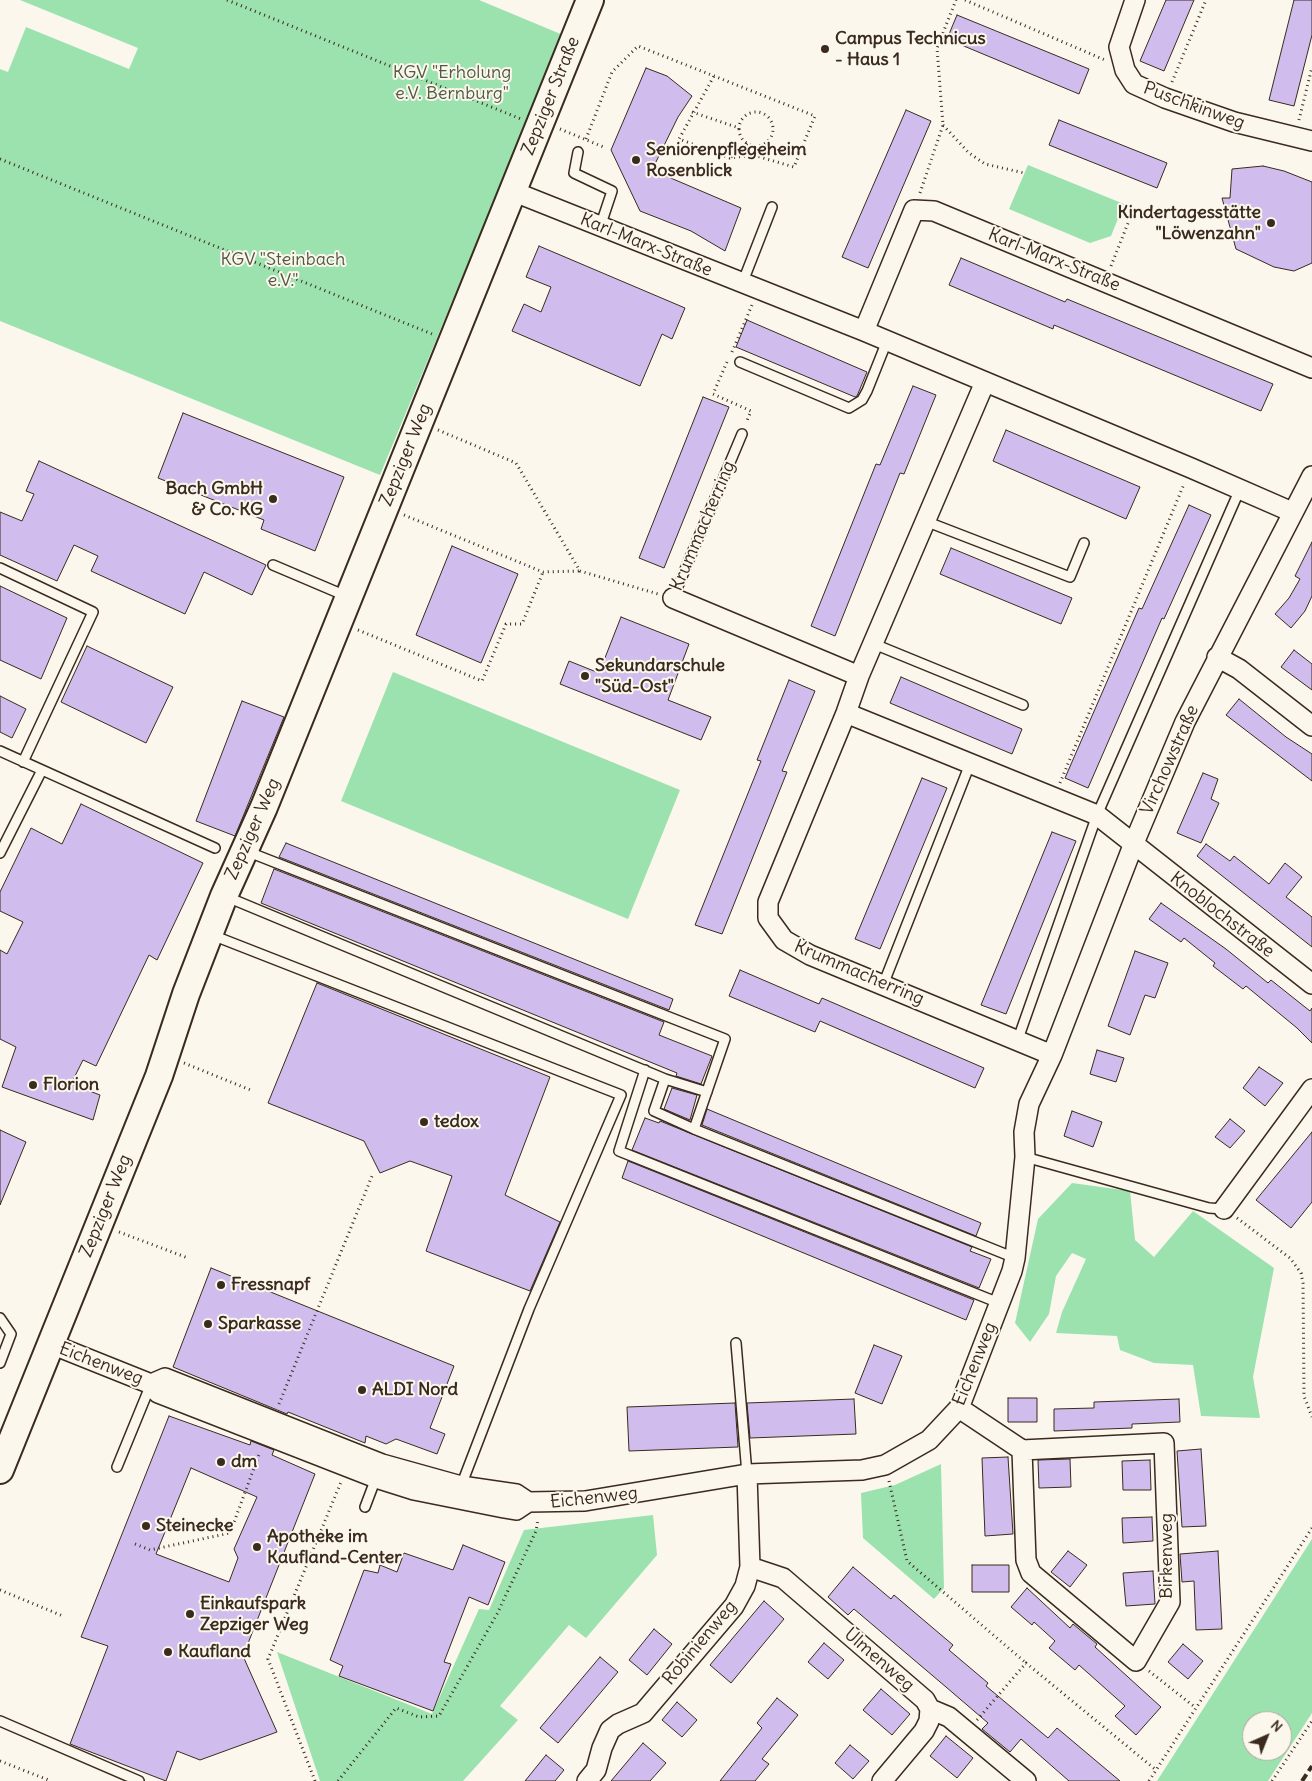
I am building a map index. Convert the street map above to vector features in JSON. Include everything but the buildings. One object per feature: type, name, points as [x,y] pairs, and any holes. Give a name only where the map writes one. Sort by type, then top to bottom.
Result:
[{"type":"street","name":"Zepziger Straße","points":[[512,191],[590,0]]},
{"type":"street","name":"Puschkinweg","points":[[1135,0],[1120,37],[1119,47],[1121,58],[1134,84],[1165,98],[1234,122],[1304,140]]},
{"type":"street","name":"Karl-Marx-Straße","points":[[512,191],[864,331],[1292,512]]},
{"type":"street","name":"Zepziger Weg","points":[[0,1470],[166,1055],[224,896],[243,850],[264,807],[512,191]]},
{"type":"street","name":"Karl-Marx-Straße","points":[[914,210],[934,211],[1312,368]]},
{"type":"street","points":[[864,331],[914,210]]},
{"type":"street","name":"Krummacherring","points":[[984,382],[859,676],[846,713],[768,902],[768,918],[784,940],[810,955],[1018,1039],[1052,1055]]},
{"type":"street","name":"Virchowstraße","points":[[1052,1055],[1134,843],[1185,722],[1312,476]]},
{"type":"street","name":"Krummacherring","points":[[673,598],[859,676]]},
{"type":"street","points":[[1218,657],[1239,669],[1312,726]]},
{"type":"street","points":[[846,713],[1097,816],[1134,843]]},
{"type":"street","name":"Knoblochstraße","points":[[1134,843],[1151,859],[1312,984]]},
{"type":"street","name":"Eichenweg","points":[[51,1344],[152,1384],[165,1378],[269,1428],[374,1485],[460,1493],[516,1494],[534,1503],[585,1501],[747,1474],[862,1470],[885,1465],[929,1440],[959,1408],[1015,1258],[1025,1157],[1024,1132],[1030,1104],[1052,1055]]},
{"type":"street","points":[[1224,1209],[1312,1089]]},
{"type":"street","points":[[959,1408],[1022,1450],[1027,1567],[1031,1573],[1136,1661]]},
{"type":"street","name":"Eichenweg","points":[[269,1428],[382,1464],[460,1493]]},
{"type":"street","name":"Birkenweg","points":[[1022,1450],[1164,1443],[1170,1602],[1136,1661]]},
{"type":"street","name":"Robinienweg","points":[[587,1781],[596,1770],[602,1748],[610,1730],[618,1724],[643,1713],[734,1606],[745,1586],[750,1567],[747,1474]]},
{"type":"street","name":"Ulmenweg","points":[[750,1567],[783,1578],[916,1692],[930,1709]]},
{"type":"street","points":[[882,1781],[924,1731],[929,1721],[930,1709],[949,1717],[1026,1781]]},
{"type":"lane","points":[[578,152],[574,173],[612,191],[600,226]]},
{"type":"lane","points":[[742,284],[772,207]]},
{"type":"lane","points":[[740,362],[849,408],[862,400],[887,341]]},
{"type":"lane","name":"Krummacherring","points":[[673,598],[742,434]]},
{"type":"lane","points":[[1018,1039],[1097,816],[1240,489]]},
{"type":"lane","points":[[925,521],[1070,577],[1084,544]]},
{"type":"lane","points":[[273,565],[349,598]]},
{"type":"lane","points":[[0,568],[93,612],[23,762]]},
{"type":"lane","points":[[874,644],[1023,706]]},
{"type":"lane","points":[[0,751],[214,848]]},
{"type":"lane","points":[[883,984],[970,764]]},
{"type":"lane","points":[[0,852],[42,770]]},
{"type":"lane","points":[[243,850],[724,1039],[694,1129]]},
{"type":"lane","points":[[224,896],[665,1079],[707,1092]]},
{"type":"lane","points":[[210,934],[621,1095],[529,1309],[460,1493]]},
{"type":"lane","points":[[645,1070],[619,1151],[999,1303]]},
{"type":"lane","points":[[665,1079],[654,1111],[694,1129],[1015,1258]]},
{"type":"lane","points":[[1025,1157],[1209,1208],[1224,1209]]},
{"type":"lane","points":[[0,1318],[11,1334],[0,1363]]},
{"type":"lane","points":[[736,1344],[747,1474]]},
{"type":"lane","points":[[117,1467],[152,1384]]},
{"type":"lane","points":[[365,1507],[374,1485]]},
{"type":"lane","points":[[0,1721],[139,1781]]},
{"type":"path","points":[[227,0],[540,124],[586,139],[606,148]]},
{"type":"path","points":[[914,210],[942,126],[937,48],[956,0]]},
{"type":"path","points":[[966,0],[1106,60],[1121,58]]},
{"type":"path","points":[[1165,98],[1206,0]]},
{"type":"path","points":[[586,139],[612,72],[638,46],[714,76],[815,116],[794,167],[753,155],[730,158],[679,139],[692,112],[714,76]]},
{"type":"path","points":[[1304,140],[1312,67]]},
{"type":"path","points":[[692,112],[739,128]]},
{"type":"path","points":[[754,112],[765,115],[771,121],[772,132],[767,141],[757,146],[748,144],[740,134],[739,128],[743,118],[754,112]]},
{"type":"path","points":[[942,126],[969,153],[985,164],[1024,172]]},
{"type":"path","points":[[730,158],[748,144]]},
{"type":"path","points":[[0,159],[452,342]]},
{"type":"path","points":[[1105,281],[1134,208]]},
{"type":"path","points":[[419,422],[516,463],[580,571]]},
{"type":"path","points":[[1054,798],[1191,468]]},
{"type":"path","points":[[385,507],[543,572],[580,571],[673,598]]},
{"type":"path","points":[[339,622],[482,681],[506,624],[522,624],[543,572]]},
{"type":"path","points":[[166,1055],[253,1091]]},
{"type":"path","points":[[135,1544],[150,1550],[230,1533],[269,1428],[372,1176]]},
{"type":"path","points":[[1224,1209],[1286,1255],[1301,1273],[1303,1284],[1304,1386],[1308,1410],[1312,1417]]},
{"type":"path","points":[[99,1223],[188,1258]]},
{"type":"path","points":[[885,1465],[906,1561],[1156,1770]]},
{"type":"path","points":[[315,1781],[268,1659],[342,1480],[374,1485]]},
{"type":"path","points":[[338,1781],[396,1708],[419,1717],[440,1716],[497,1614],[536,1531],[534,1503]]},
{"type":"path","points":[[1149,1781],[1312,1528]]},
{"type":"path","points":[[0,1590],[63,1616]]},
{"type":"path","points":[[1136,1661],[1196,1708]]},
{"type":"path","points":[[966,1732],[1026,1663]]},
{"type":"path","points":[[1272,1781],[1312,1721]]},
{"type":"path","points":[[0,1761],[51,1781]]},
{"type":"green space","name":"KGV \"Steinbach e.V.\"","points":[[20,0],[479,0],[563,35],[380,475],[0,321],[0,69],[8,72],[26,27],[129,69],[138,48]]},
{"type":"green space","points":[[1028,165],[1124,204],[1111,236],[1090,243],[1009,209]]},
{"type":"green space","points":[[393,672],[680,790],[628,919],[341,801]]},
{"type":"green space","points":[[1072,1183],[1130,1191],[1135,1240],[1154,1257],[1193,1211],[1274,1268],[1253,1377],[1260,1418],[1201,1416],[1193,1365],[1154,1363],[1120,1350],[1117,1336],[1056,1333],[1062,1312],[1086,1259],[1072,1253],[1056,1276],[1049,1314],[1030,1342],[1015,1323],[1038,1219]]},
{"type":"green space","points":[[941,1464],[944,1588],[934,1599],[863,1538],[861,1493],[895,1485]]},
{"type":"green space","points":[[653,1515],[657,1555],[586,1638],[569,1625],[500,1706],[518,1720],[463,1781],[320,1781],[277,1652],[432,1714],[479,1609],[489,1610],[524,1530]]},
{"type":"green space","points":[[1312,1539],[1312,1713],[1292,1744],[1292,1711],[1242,1711],[1242,1761],[1281,1761],[1268,1781],[1157,1781]]},
{"type":"railway","points":[[1302,1781],[1312,1766]]},
{"type":"place","name":"Campus Technicus - Haus 1","points":[[825,49]]},
{"type":"place","name":"Seniorenpflegeheim Rosenblick","points":[[636,160]]},
{"type":"place","name":"Kindertagesstätte \"Löwenzahn\"","points":[[1271,223]]},
{"type":"place","name":"Bach GmbH & Co. KG","points":[[273,499]]},
{"type":"place","name":"Sekundarschule \"Süd-Ost\"","points":[[585,676]]},
{"type":"place","name":"Florion","points":[[33,1085]]},
{"type":"place","name":"tedox","points":[[424,1122]]},
{"type":"place","name":"Fressnapf","points":[[221,1285]]},
{"type":"place","name":"Sparkasse","points":[[208,1324]]},
{"type":"place","name":"ALDI Nord","points":[[362,1390]]},
{"type":"place","name":"dm","points":[[221,1462]]},
{"type":"place","name":"Steinecke","points":[[146,1526]]},
{"type":"place","name":"Apotheke im Kaufland-Center","points":[[257,1547]]},
{"type":"place","name":"Einkaufspark Zepziger Weg","points":[[190,1614]]},
{"type":"place","name":"Kaufland","points":[[168,1652]]},
{"type":"park label","name":"KGV \"Erholung e.V. Bernburg\"","points":[[452,83]]}]
